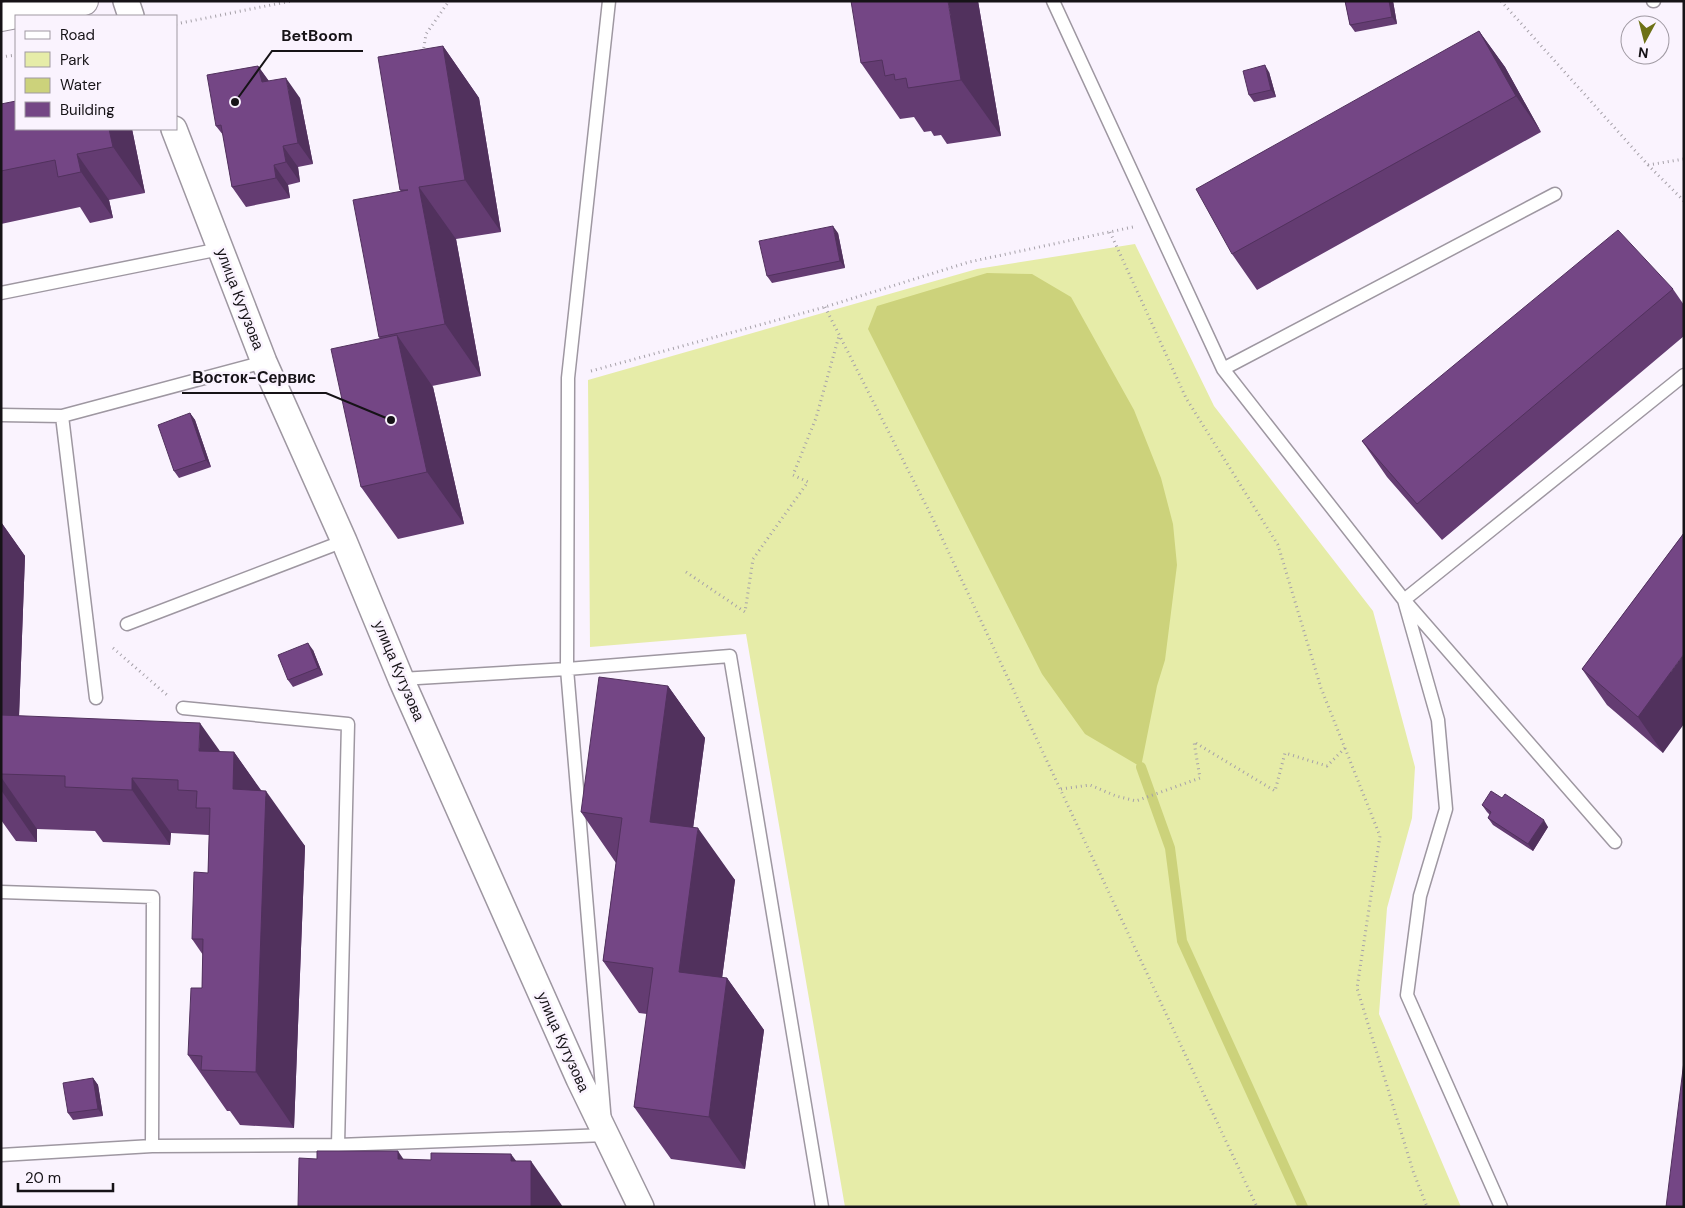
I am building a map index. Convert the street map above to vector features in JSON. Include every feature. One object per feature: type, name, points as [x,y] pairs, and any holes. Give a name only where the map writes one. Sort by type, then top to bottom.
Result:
[{"type":"main road","points":[[1,17],[84,1]]},
{"type":"street","points":[[126,1],[131,15]]},
{"type":"street","name":"улица Кутузова","points":[[174,130],[264,362],[574,1070],[641,1207]]},
{"type":"lane","points":[[1,1155],[152,1146],[338,1145],[606,1135],[567,669],[568,378],[610,1]]},
{"type":"lane","points":[[1053,1],[1223,369],[1404,600],[1614,842]]},
{"type":"lane","points":[[1223,369],[1555,194]]},
{"type":"lane","points":[[1,293],[220,249]]},
{"type":"lane","points":[[1,415],[62,416],[264,362]]},
{"type":"lane","points":[[1404,600],[1684,375]]},
{"type":"lane","points":[[62,416],[96,698]]},
{"type":"lane","points":[[127,624],[344,541]]},
{"type":"lane","points":[[1404,600],[1438,720],[1446,809],[1420,896],[1407,995],[1501,1207]]},
{"type":"lane","points":[[402,679],[567,669],[730,656],[822,1207]]},
{"type":"lane","points":[[183,708],[348,724],[338,1145]]},
{"type":"lane","points":[[1,892],[153,897],[152,1146]]},
{"type":"path","points":[[178,24],[291,1]]},
{"type":"path","points":[[422,54],[426,34],[449,1]]},
{"type":"path","points":[[1501,1],[1648,165],[1684,201]]},
{"type":"path","points":[[1,58],[15,55]]},
{"type":"path","points":[[1648,165],[1684,159]]},
{"type":"path","points":[[608,367],[825,308],[969,262],[1156,221]]},
{"type":"path","points":[[1110,232],[1186,398],[1278,545],[1321,688],[1380,836],[1357,988],[1413,1171],[1427,1207]]},
{"type":"path","points":[[825,308],[933,519],[1257,1207]]},
{"type":"path","points":[[686,572],[745,612],[753,560],[808,482],[793,476],[816,418],[839,336]]},
{"type":"path","points":[[87,626],[183,708]]},
{"type":"path","points":[[1061,789],[1090,785],[1116,796],[1136,801],[1200,778],[1194,742],[1275,791],[1285,752],[1327,766],[1345,748]]},
{"type":"green space","points":[[1135,244],[1214,406],[1373,611],[1415,767],[1412,818],[1387,908],[1379,1014],[1461,1207],[845,1207],[746,634],[590,647],[588,380],[977,269]]},
{"type":"water","points":[[987,273],[1032,274],[1071,297],[1134,410],[1161,478],[1173,524],[1177,565],[1165,660],[1157,686],[1141,767],[1085,734],[1042,674],[868,329],[877,306]]},
{"type":"building","points":[[851,1],[948,1],[961,80],[908,88],[906,78],[895,80],[894,74],[885,76],[882,60],[861,63]]},
{"type":"building","points":[[1345,1],[1389,1],[1392,17],[1350,25]]},
{"type":"building","points":[[1479,31],[1516,96],[1232,254],[1196,189]]},
{"type":"building","points":[[443,46],[465,180],[419,187],[445,324],[379,337],[353,200],[408,190],[400,190],[378,57]]},
{"type":"building","points":[[1265,65],[1271,90],[1249,95],[1243,71]]},
{"type":"building","points":[[258,66],[262,82],[286,78],[298,143],[283,146],[286,162],[274,165],[276,178],[232,187],[221,125],[216,126],[207,75]]},
{"type":"building","points":[[15,101],[15,130],[109,130],[113,147],[77,154],[81,172],[58,177],[55,160],[1,171],[1,104]]},
{"type":"building","points":[[833,226],[840,261],[767,276],[759,241]]},
{"type":"building","points":[[1618,230],[1673,289],[1417,504],[1362,441]]},
{"type":"building","points":[[397,335],[427,472],[361,487],[331,349]]},
{"type":"building","points":[[190,413],[206,460],[174,471],[158,425]]},
{"type":"building","points":[[1684,533],[1684,654],[1638,717],[1582,669]]},
{"type":"building","points":[[308,643],[318,668],[288,680],[278,655]]},
{"type":"building","points":[[599,677],[668,686],[650,822],[698,828],[679,972],[727,978],[709,1117],[634,1107],[653,968],[603,961],[622,818],[581,812]]},
{"type":"building","points":[[1,715],[200,723],[199,751],[234,752],[233,789],[266,791],[256,1072],[201,1070],[202,1056],[188,1055],[191,988],[202,988],[203,939],[192,939],[194,872],[208,873],[210,808],[196,808],[197,791],[178,790],[178,780],[132,778],[132,790],[65,787],[65,776],[1,774]]},
{"type":"building","points":[[1491,791],[1502,798],[1505,794],[1544,820],[1528,844],[1488,818],[1491,812],[1482,805]]},
{"type":"building","points":[[1684,1061],[1684,1207],[1666,1207]]},
{"type":"building","points":[[93,1078],[98,1109],[68,1113],[63,1083]]},
{"type":"building","points":[[317,1151],[398,1151],[398,1159],[431,1160],[431,1153],[511,1154],[511,1161],[531,1161],[531,1207],[298,1207],[299,1158],[317,1159]]},
{"type":"waterway","points":[[1141,767],[1170,848],[1182,941],[1303,1207]]},
{"type":"place","name":"BetBoom","points":[[235,102]]},
{"type":"place","name":"Восток-Сервис","points":[[391,420]]}]
